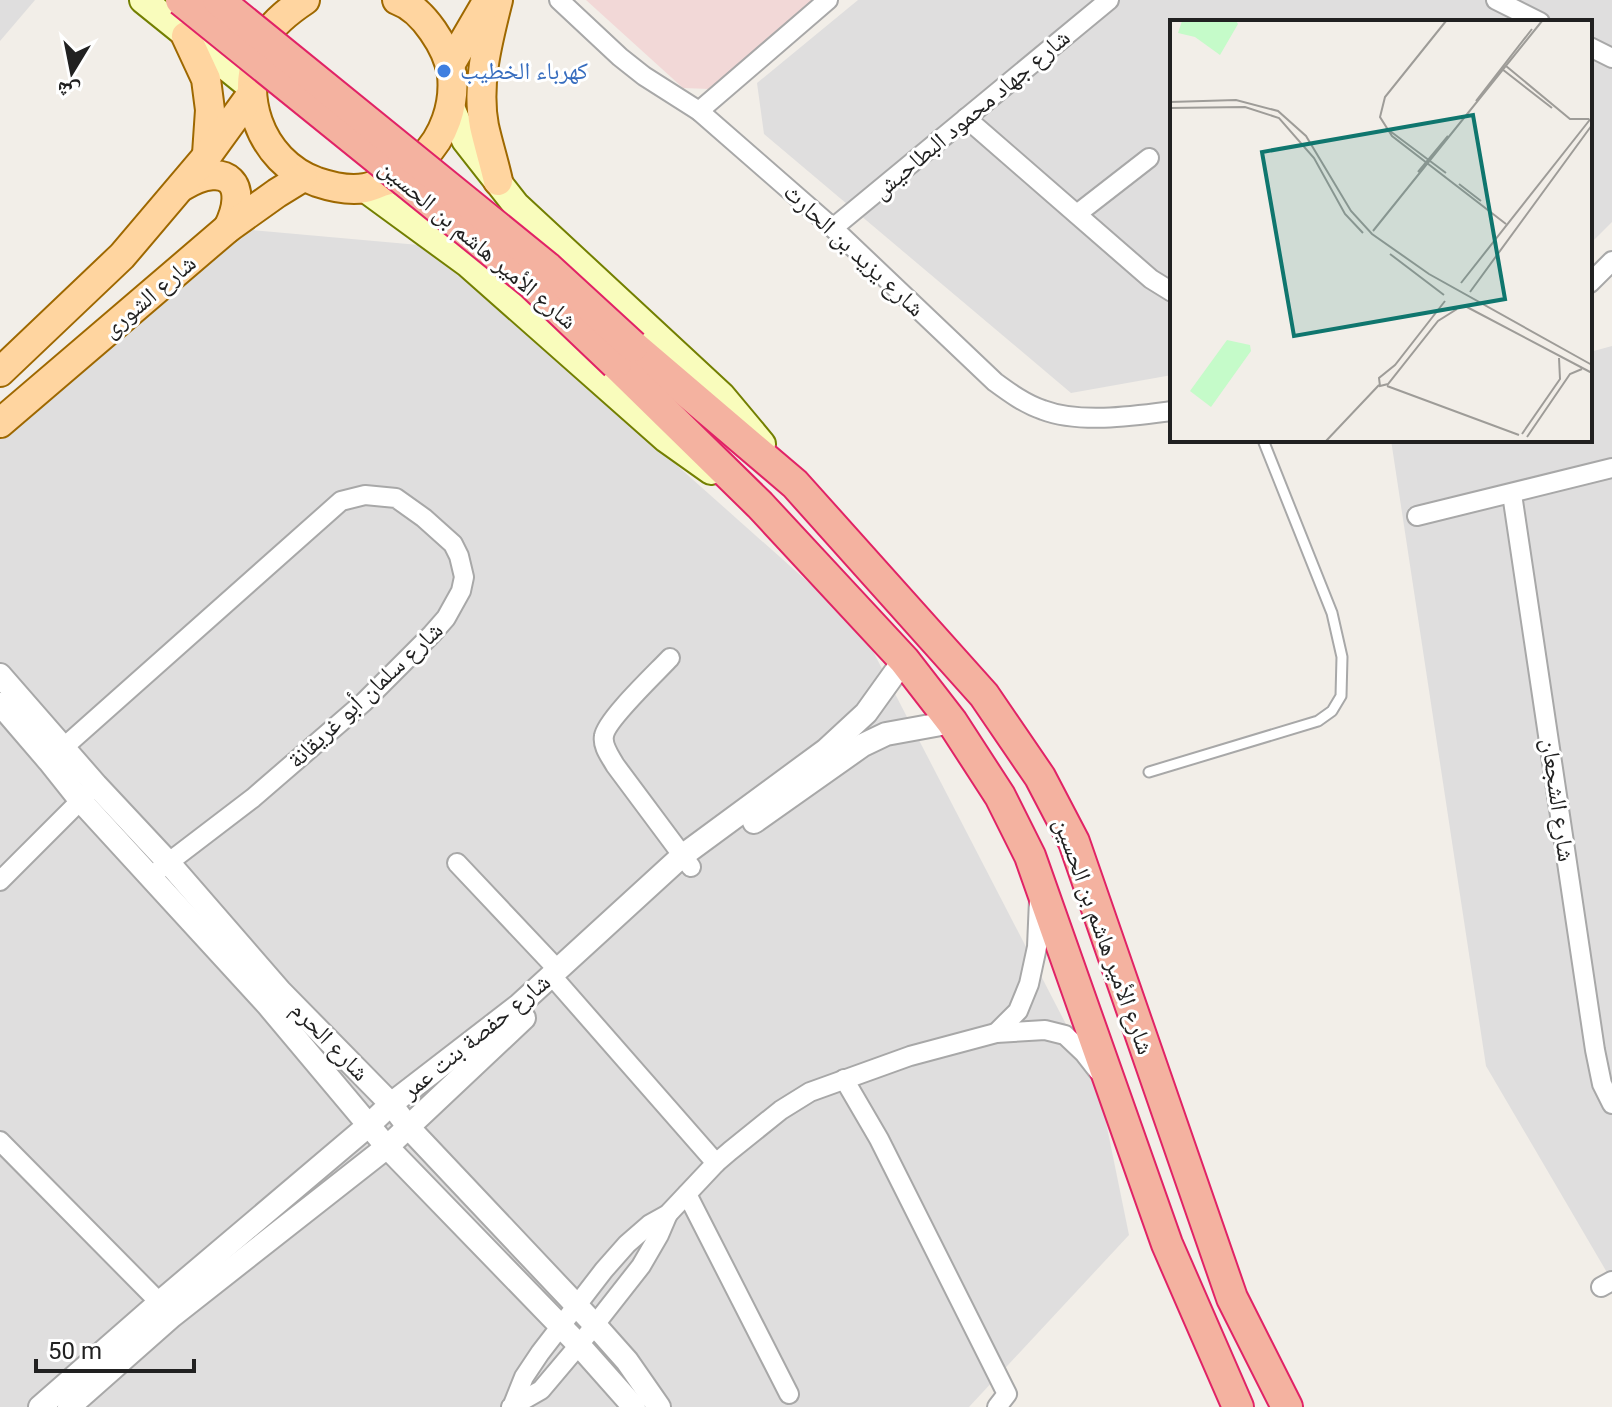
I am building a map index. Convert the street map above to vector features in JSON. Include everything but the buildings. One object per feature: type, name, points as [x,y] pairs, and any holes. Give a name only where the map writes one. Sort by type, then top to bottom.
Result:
[{"type":"highway","name":"شارع الأمير هاشم بن الحسين","points":[[218,0],[548,268],[904,660],[952,722],[1000,796],[1030,856],[1167,1244],[1238,1407]]},
{"type":"highway","name":"شارع الأمير هاشم بن الحسين","points":[[160,3],[795,484],[984,695],[1040,777],[1074,842],[1232,1298],[1287,1407]]},
{"type":"main road","points":[[160,3],[195,23],[215,24],[229,13],[233,0]]},
{"type":"main road","points":[[305,0],[283,15],[266,36],[255,60],[251,91],[256,120],[267,142],[283,162],[303,177],[333,187],[364,188],[404,175],[435,146],[451,107],[453,86],[450,65],[433,29],[397,0]]},
{"type":"main road","points":[[450,65],[486,0]]},
{"type":"main road","points":[[498,0],[485,62],[482,99],[484,124],[498,181]]},
{"type":"main road","points":[[160,3],[186,36],[251,91]]},
{"type":"main road","points":[[186,36],[206,79],[210,110],[206,157]]},
{"type":"main road","name":"شارع الشورى","points":[[0,372],[122,256],[206,157],[251,91]]},
{"type":"main road","name":"شارع الأمير هاشم بن الحسين","points":[[451,107],[465,140],[516,205],[722,396],[795,484]]},
{"type":"main road","points":[[183,186],[205,175],[226,177],[232,181],[237,200],[228,228]]},
{"type":"main road","name":"شارع الشورى","points":[[0,423],[228,228],[303,177]]},
{"type":"main road","name":"شارع الأمير هاشم بن الحسين","points":[[364,188],[468,264],[666,439],[760,505]]},
{"type":"main road","points":[[468,264],[453,224],[456,203],[465,194],[487,191],[516,205]]},
{"type":"street","name":"شارع يزيد بن الحارث","points":[[559,0],[620,57],[699,111],[833,228],[995,382],[1018,399],[1045,411],[1083,417],[1170,411]]},
{"type":"street","points":[[699,111],[828,0]]},
{"type":"street","name":"شارع جهاد محمود البطاحيش","points":[[833,228],[1109,0]]},
{"type":"street","points":[[1496,0],[1511,16]]},
{"type":"street","points":[[1592,48],[1612,58]]},
{"type":"street","points":[[966,118],[1151,279],[1170,291]]},
{"type":"street","points":[[1077,214],[1149,158]]},
{"type":"street","points":[[1592,281],[1612,261]]},
{"type":"street","points":[[1417,516],[1612,468]]},
{"type":"street","name":"شارع الشجعان","points":[[1512,494],[1595,1050],[1602,1084],[1612,1104]]},
{"type":"street","name":"شارع سلمان أبو غريقانة","points":[[57,754],[341,501],[365,495],[396,498],[453,544],[464,577],[461,591],[446,618],[432,634],[364,702],[253,798],[160,869]]},
{"type":"street","points":[[670,658],[607,726],[603,738],[615,765],[687,861]]},
{"type":"street","name":"شارع حفصة بنت عمر","points":[[69,1407],[166,1309],[391,1104],[556,977],[687,861],[826,750],[866,713],[904,660]]},
{"type":"street","name":"شارع الحرم","points":[[0,675],[88,792],[273,997],[387,1147],[579,1345],[634,1407]]},
{"type":"street","name":"شارع الحرم","points":[[0,704],[57,754]]},
{"type":"street","name":"شارع حفصة بنت عمر","points":[[687,861],[863,745],[886,734],[952,722]]},
{"type":"street","points":[[0,881],[88,792]]},
{"type":"street","points":[[457,863],[716,1163]]},
{"type":"street","points":[[996,1033],[1018,1011],[1029,984],[1037,947],[1039,884]]},
{"type":"street","name":"شارع حفصة بنت عمر","points":[[40,1407],[166,1309],[387,1147],[556,977]]},
{"type":"street","name":"شارع الحرم","points":[[273,997],[391,1104],[409,1128],[627,1361],[659,1407]]},
{"type":"street","points":[[511,1407],[524,1377],[627,1244],[650,1224],[668,1214],[716,1163],[781,1110],[810,1092],[910,1056],[996,1033],[1045,1030],[1065,1035],[1084,1053],[1110,1087]]},
{"type":"street","points":[[844,1079],[879,1139],[1007,1394],[997,1407]]},
{"type":"street","points":[[0,1141],[166,1309]]},
{"type":"street","points":[[687,1194],[789,1394]]},
{"type":"street","points":[[511,1407],[541,1390],[579,1345],[641,1266],[668,1214]]},
{"type":"lane","points":[[1149,772],[1318,721],[1332,711],[1341,696],[1342,657],[1332,613],[1264,442]]},
{"type":"shaded area","points":[[0,0],[35,0],[0,41]]},
{"type":"shaded area","points":[[586,0],[814,0],[710,89],[683,88]]},
{"type":"shaded area","points":[[858,0],[1612,0],[1612,222],[1592,242],[1592,20],[1170,20],[1170,375],[1071,393],[764,134],[757,83]]},
{"type":"shaded area","points":[[241,229],[430,246],[862,630],[1099,1088],[1129,1235],[969,1407],[0,1407],[0,439]]},
{"type":"shaded area","points":[[1612,346],[1612,1281],[1486,1066],[1391,442],[1592,442],[1592,351]]},
{"type":"place","name":"كهرباء الخطيب","points":[[444,71]]}]
